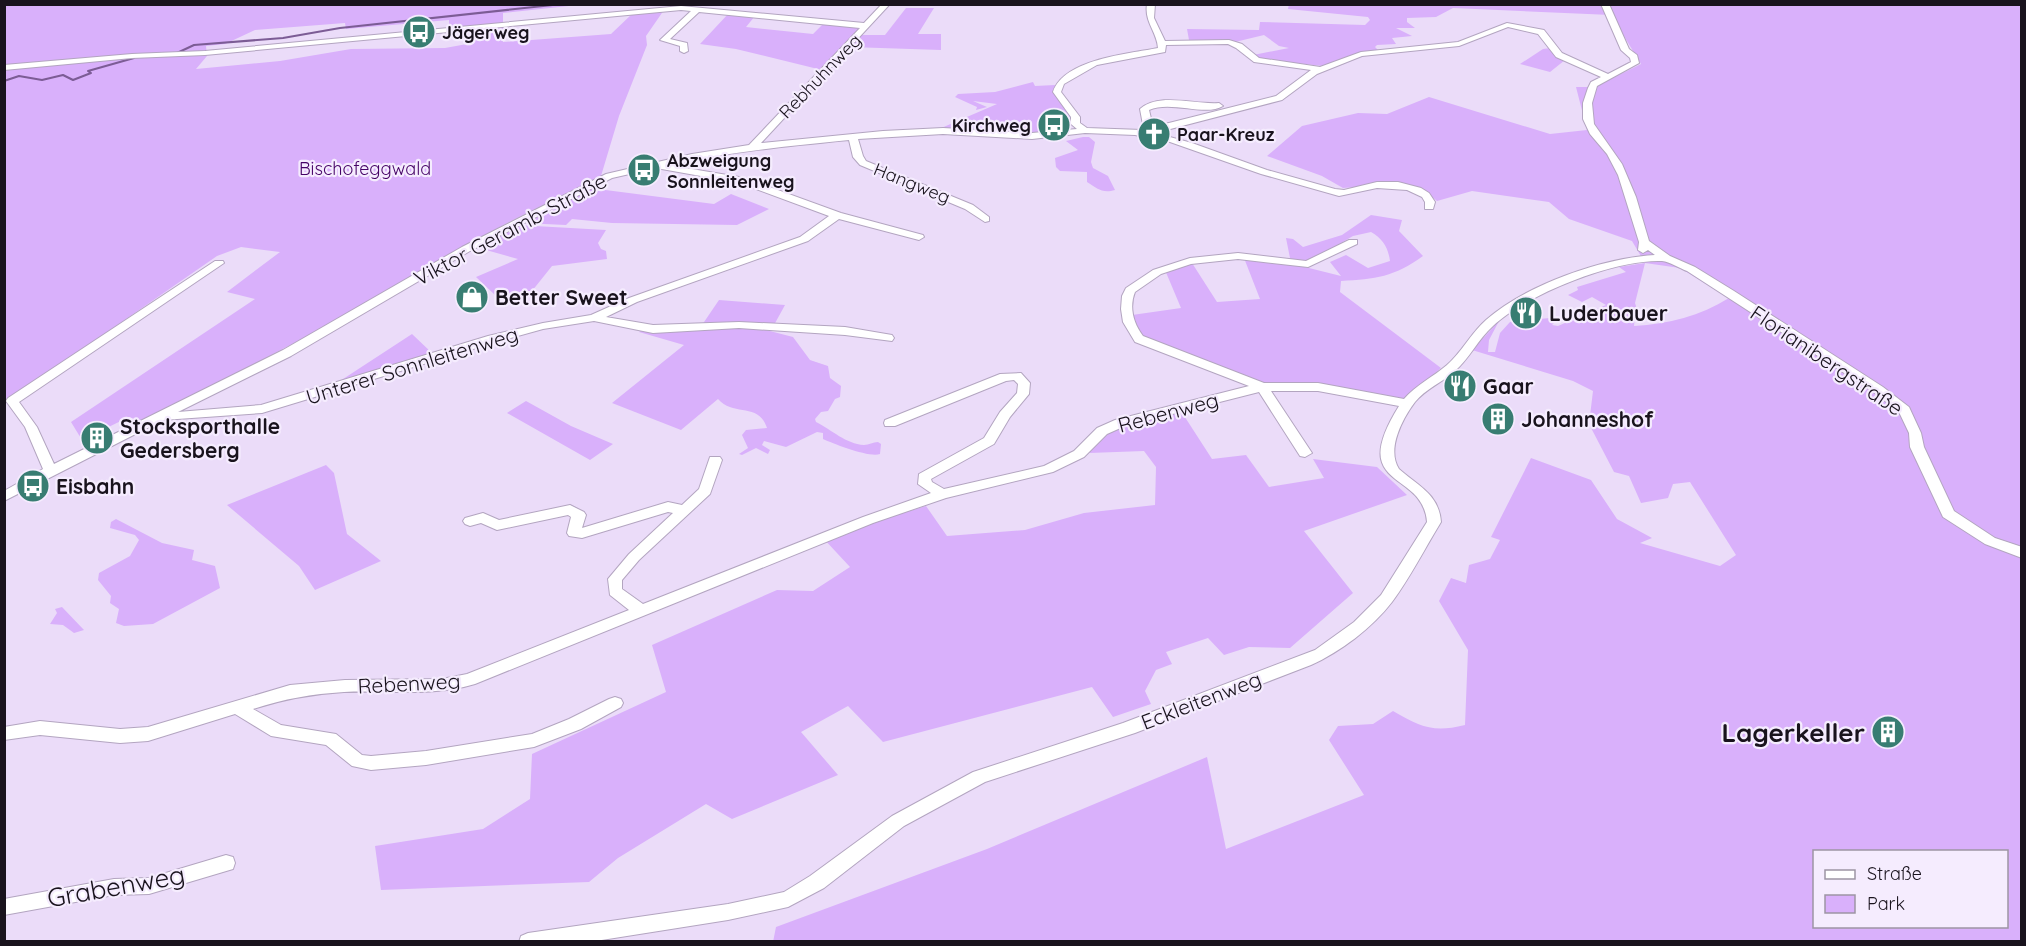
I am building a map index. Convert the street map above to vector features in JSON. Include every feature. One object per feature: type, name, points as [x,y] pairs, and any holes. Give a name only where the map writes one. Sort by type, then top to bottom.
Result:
[{"type":"street","points":[[730,12],[737,4]]},
{"type":"street","name":"Rebhuhnweg","points":[[752,147],[887,4]]},
{"type":"street","points":[[1151,4],[1151,24],[1164,49],[1160,52],[1094,63],[1060,83],[1058,92],[1075,117],[1080,129],[1145,132],[1190,144],[1264,172],[1343,194],[1365,187],[1393,186],[1412,189],[1425,194],[1430,202],[1429,207]]},
{"type":"street","points":[[1605,4],[1625,50],[1636,60],[1634,66],[1606,76],[1594,84],[1591,90],[1588,121],[1594,133],[1611,152],[1618,167],[1644,242],[1642,252],[1637,259]]},
{"type":"street","points":[[4,68],[154,55],[205,53],[678,6],[867,26]]},
{"type":"street","points":[[684,51],[684,45],[664,41],[664,39],[698,9]]},
{"type":"street","points":[[1145,132],[1279,98],[1320,69],[1347,57],[1370,52],[1459,44],[1513,25],[1541,32],[1559,55],[1606,76]]},
{"type":"street","points":[[1162,43],[1233,43],[1257,60],[1320,69]]},
{"type":"street","points":[[1145,132],[1144,109],[1148,106],[1162,104],[1222,106]]},
{"type":"street","name":"Viktor Geramb-Straße","points":[[4,497],[50,471],[287,353],[513,224],[609,176],[752,147],[930,131],[1032,136],[1080,129]]},
{"type":"street","name":"Hangweg","points":[[853,137],[858,157],[863,163],[969,207],[985,219]]},
{"type":"street","points":[[652,166],[742,180],[837,215],[919,237]]},
{"type":"street","name":"Unterer Sonnleitenweg","points":[[158,417],[262,409],[492,339],[543,326],[594,318],[663,289],[804,239],[837,215]]},
{"type":"street","points":[[1305,453],[1262,387],[1139,339],[1130,325],[1126,308],[1130,290],[1137,282],[1157,272],[1190,261],[1238,256],[1308,264],[1353,242]]},
{"type":"street","name":"Florianibergstraße","points":[[1644,242],[1666,258],[1691,269],[1730,293],[1879,390],[1905,410],[1916,433],[1917,447],[1948,514],[1990,541],[2022,553]]},
{"type":"street","name":"Eckleitenweg","points":[[528,942],[582,932],[711,915],[789,899],[817,882],[898,821],[979,777],[1129,728],[1321,654],[1359,626],[1386,599],[1434,522],[1435,513],[1430,501],[1391,470],[1386,456],[1389,440],[1408,404],[1452,367],[1489,322],[1505,311],[1563,282],[1637,259],[1666,258]]},
{"type":"street","points":[[50,471],[31,427],[12,401],[219,263]]},
{"type":"street","name":"Unterer Sonnleitenweg","points":[[594,318],[653,329],[739,325],[845,331],[888,338]]},
{"type":"street","points":[[890,423],[1001,378],[1015,376],[1024,383],[1025,392],[1005,415],[989,441],[924,477],[925,484],[942,494]]},
{"type":"street","name":"Rebenweg","points":[[4,734],[26,729],[59,728],[120,736],[148,734],[274,695],[308,688],[442,685],[469,680],[868,520],[942,494],[1048,470],[1078,454],[1102,431],[1120,423],[1262,387],[1318,387],[1408,404]]},
{"type":"street","points":[[641,611],[615,591],[615,579],[634,557],[705,491],[710,483],[715,460]]},
{"type":"street","points":[[470,521],[483,519],[497,525],[546,514],[575,511],[579,515],[573,530],[582,533],[668,507],[678,508],[680,514]]},
{"type":"street","points":[[238,708],[277,731],[330,739],[358,760],[371,763],[426,758],[534,741],[575,724],[615,703]]},
{"type":"street","name":"Grabenweg","points":[[4,907],[114,887],[149,886],[226,863]]},
{"type":"green space","points":[[1289,4],[2021,5],[2021,941],[773,942],[776,927],[987,849],[1207,757],[1226,849],[1364,795],[1329,740],[1338,726],[1373,724],[1393,711],[1428,727],[1444,728],[1465,725],[1468,650],[1439,601],[1451,578],[1466,583],[1469,565],[1490,559],[1500,540],[1491,537],[1531,458],[1591,480],[1617,519],[1652,538],[1640,543],[1720,566],[1736,555],[1690,482],[1673,484],[1668,498],[1641,503],[1629,476],[1614,472],[1589,424],[1593,391],[1573,381],[1472,350],[1499,321],[1489,340],[1488,352],[1495,352],[1500,333],[1510,322],[1550,318],[1556,321],[1552,325],[1558,326],[1606,305],[1592,297],[1582,302],[1568,295],[1578,290],[1577,287],[1626,272],[1619,267],[1645,263],[1632,241],[1569,219],[1549,202],[1472,191],[1437,201],[1425,191],[1395,184],[1343,188],[1322,176],[1267,156],[1302,126],[1358,113],[1387,114],[1429,97],[1550,134],[1587,130],[1576,87],[1595,87],[1641,64],[1611,15],[1453,8],[1436,17],[1407,18],[1407,22],[1415,28],[1396,28],[1412,36],[1392,38],[1396,44],[1377,45],[1375,47],[1379,51],[1323,66],[1259,59],[1253,55],[1289,48],[1279,46],[1264,35],[1235,42],[1189,40],[1187,29],[1259,30],[1260,22],[1365,25],[1370,20],[1368,17],[1288,9]],"holes":[[[1645,263],[1680,268],[1729,298],[1707,310],[1684,318],[1634,326],[1635,315],[1643,311],[1637,309],[1635,303]]]},
{"type":"green space","name":"Bischofeggwald","points":[[5,5],[578,5],[503,13],[503,42],[611,34],[632,14],[664,10],[646,36],[647,45],[619,116],[601,176],[507,223],[315,332],[143,422],[129,417],[82,440],[71,422],[255,299],[227,292],[280,252],[241,247],[217,256],[5,403]],"holes":[[[449,20],[449,29],[472,27],[467,44],[445,48],[351,49],[280,61],[196,69],[207,56],[206,46],[225,44],[255,30],[345,23],[346,29]]]},
{"type":"green space","points":[[906,8],[934,8],[918,34],[941,34],[941,50],[850,47],[861,35],[885,35]]},
{"type":"green space","points":[[729,13],[755,16],[746,27],[813,34],[825,22],[862,27],[822,70],[736,49],[700,44]]},
{"type":"green space","points":[[1550,48],[1565,60],[1550,72],[1520,64],[1543,49]]},
{"type":"green space","points":[[1033,82],[1035,86],[1055,85],[1054,92],[1072,117],[1038,124],[1050,125],[1044,131],[1027,133],[1027,127],[1023,129],[1026,134],[939,129],[997,104],[973,101],[987,107],[976,110],[977,107],[955,97],[958,94],[995,92]]},
{"type":"green space","points":[[1089,137],[1095,142],[1091,162],[1093,168],[1108,176],[1115,190],[1103,191],[1087,182],[1087,172],[1060,171],[1056,167],[1055,158],[1078,150],[1066,141]]},
{"type":"green space","points":[[590,188],[714,204],[731,194],[769,209],[737,225],[612,223],[572,219],[566,225],[522,223]]},
{"type":"green space","points":[[1371,215],[1402,220],[1399,231],[1423,256],[1394,273],[1341,281],[1340,292],[1441,368],[1403,401],[1264,385],[1147,340],[1139,333],[1132,315],[1181,308],[1165,270],[1192,263],[1217,302],[1260,299],[1244,258],[1305,267],[1341,276],[1330,262],[1346,255],[1368,268],[1390,261],[1384,244],[1371,232],[1353,236],[1309,262],[1291,263],[1286,238],[1293,239],[1303,247],[1342,235]]},
{"type":"green space","points":[[517,225],[606,230],[598,243],[601,249],[606,251],[607,259],[552,266],[532,291],[506,299],[501,293],[495,295],[476,277],[518,259],[479,248]]},
{"type":"green space","points":[[719,300],[785,305],[774,325],[702,325]]},
{"type":"green space","points":[[725,326],[762,329],[793,337],[810,360],[828,366],[830,378],[841,386],[840,397],[835,399],[828,411],[821,412],[815,419],[816,422],[857,444],[878,442],[881,444],[880,454],[868,454],[843,447],[823,439],[823,433],[817,432],[786,447],[764,441],[762,445],[770,450],[768,454],[756,448],[742,455],[739,454],[748,448],[742,435],[746,430],[767,428],[763,420],[752,412],[731,407],[718,399],[681,430],[612,403],[684,345],[639,332]]},
{"type":"green space","points":[[412,334],[432,353],[340,381]]},
{"type":"green space","points":[[526,401],[571,426],[613,444],[590,460],[507,413]]},
{"type":"green space","points":[[1181,411],[1212,459],[1246,455],[1269,487],[1324,478],[1313,459],[1377,467],[1407,495],[1304,531],[1353,593],[1290,648],[1249,647],[1224,655],[1208,638],[1166,652],[1172,664],[1156,670],[1145,691],[1151,704],[1113,717],[1092,687],[883,742],[848,706],[801,732],[838,775],[732,819],[706,804],[618,858],[589,882],[381,890],[375,846],[483,829],[530,799],[532,754],[666,692],[652,645],[777,590],[813,591],[850,567],[823,538],[926,506],[947,536],[1025,530],[1084,513],[1155,505],[1156,467],[1144,451],[1089,453],[1108,434],[1123,426]]},
{"type":"green space","points":[[326,465],[334,473],[347,534],[381,561],[315,590],[299,566],[227,505]]},
{"type":"green space","points":[[116,519],[162,543],[194,550],[192,560],[215,566],[220,588],[153,624],[124,626],[116,623],[119,609],[110,603],[111,596],[98,580],[99,573],[130,556],[139,540],[135,535],[110,528],[111,522]]},
{"type":"green space","points":[[62,607],[84,630],[74,633],[63,625],[50,624],[57,613],[55,609]]},
{"type":"waterway","points":[[158,54],[177,53],[194,45],[283,38],[340,28],[562,4]]},
{"type":"waterway","points":[[4,81],[19,76],[42,80],[63,75],[73,80],[91,73],[88,71],[134,58]]},
{"type":"place","name":"Jägerweg","points":[[419,32]]},
{"type":"place","name":"Kirchweg","points":[[1054,125]]},
{"type":"place","name":"Paar-Kreuz","points":[[1154,134]]},
{"type":"place","name":"Abzweigung Sonnleitenweg","points":[[644,170]]},
{"type":"place","name":"Better Sweet","points":[[472,297]]},
{"type":"place","name":"Luderbauer","points":[[1526,313]]},
{"type":"place","name":"Gaar","points":[[1460,386]]},
{"type":"place","name":"Johanneshof","points":[[1498,419]]},
{"type":"place","name":"Stocksporthalle Gedersberg","points":[[97,438]]},
{"type":"place","name":"Eisbahn","points":[[33,486]]},
{"type":"place","name":"Lagerkeller","points":[[1888,732]]}]
